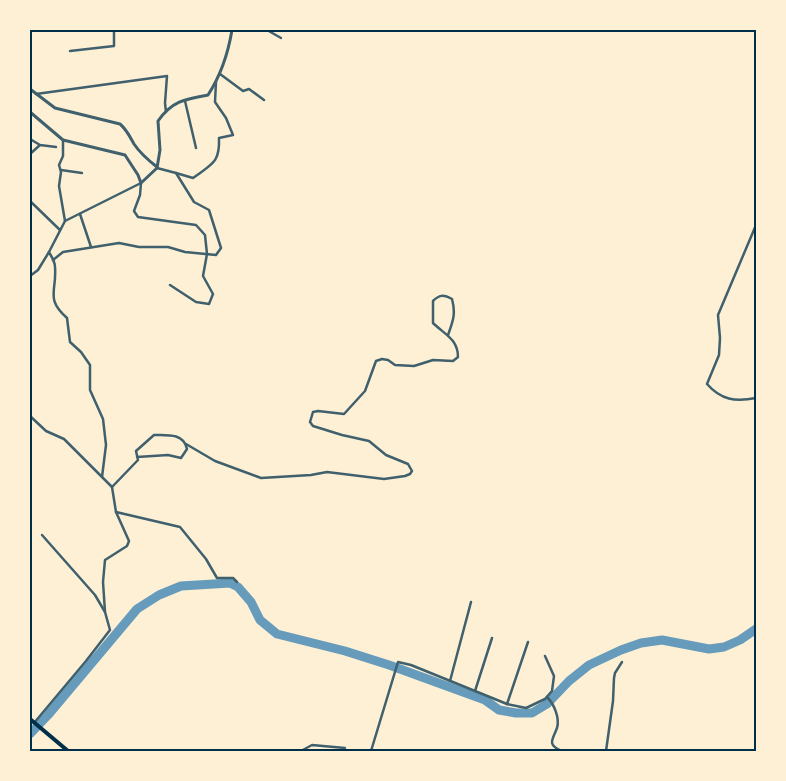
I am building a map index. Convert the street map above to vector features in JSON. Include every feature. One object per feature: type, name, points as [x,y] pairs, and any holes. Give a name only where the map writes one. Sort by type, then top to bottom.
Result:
[{"type":"main road","points":[[30,719],[68,751]]},
{"type":"street","points":[[70,51],[114,46],[114,30]]},
{"type":"street","points":[[30,276],[38,270],[65,221],[141,183],[157,168],[160,150],[158,121],[169,108],[184,99],[208,95],[220,74],[228,53],[232,30]]},
{"type":"street","points":[[267,30],[281,38]]},
{"type":"street","points":[[220,74],[243,90],[250,89],[264,100]]},
{"type":"street","points":[[36,94],[167,76],[166,112]]},
{"type":"street","points":[[30,89],[55,108],[120,124],[125,128],[135,146],[157,168],[193,178],[215,162],[220,151],[219,138],[233,135],[226,118],[216,102],[216,82]]},
{"type":"street","points":[[184,99],[196,148]]},
{"type":"street","points":[[30,112],[63,140],[125,155],[141,183],[140,195],[134,212],[138,217],[196,225],[205,235],[206,254],[203,276],[213,294],[209,304],[196,302],[170,285]]},
{"type":"street","points":[[30,139],[40,145],[56,147]]},
{"type":"street","points":[[63,140],[63,156],[59,165],[59,186],[65,221]]},
{"type":"street","points":[[30,154],[40,145]]},
{"type":"street","points":[[60,170],[82,173]]},
{"type":"street","points":[[53,260],[62,252],[91,246],[119,244],[139,247],[168,247],[184,252],[216,255],[221,248],[209,210],[194,202],[176,173]]},
{"type":"street","points":[[30,201],[60,230]]},
{"type":"street","points":[[80,214],[91,246]]},
{"type":"street","points":[[756,225],[718,315],[719,355],[706,384],[716,394],[732,400],[756,398]]},
{"type":"street","points":[[49,252],[55,264],[53,300],[58,310],[67,318],[70,342],[81,352],[90,365],[90,390],[103,420],[106,446],[102,477]]},
{"type":"street","points":[[112,487],[138,460],[136,451],[154,435],[176,436],[215,461],[261,478],[311,475],[327,472],[384,479],[410,474],[412,471],[408,464],[386,455],[369,441],[313,426],[310,418],[313,412],[318,411],[344,414],[365,392],[376,361],[382,358],[396,365],[414,366],[433,360],[453,361],[458,357],[458,350],[452,338],[448,336],[433,323],[432,301],[438,296],[445,295],[452,299],[455,315],[448,336]]},
{"type":"street","points":[[30,416],[46,431],[64,439],[112,487],[116,512],[129,541],[127,546],[105,560],[103,582],[105,612],[110,630],[35,723]]},
{"type":"street","points":[[137,457],[168,455],[181,458],[187,449],[186,444]]},
{"type":"street","points":[[116,512],[180,527],[206,559],[216,578],[233,578],[237,582]]},
{"type":"street","points":[[42,535],[95,595],[105,612]]},
{"type":"street","points":[[450,681],[471,602]]},
{"type":"street","points":[[476,691],[492,638]]},
{"type":"street","points":[[507,704],[528,642]]},
{"type":"street","points":[[371,751],[398,662],[411,665],[507,704],[526,708],[548,698],[552,691],[554,676],[545,656]]},
{"type":"street","points":[[606,751],[613,701],[614,678],[622,662]]},
{"type":"street","points":[[548,698],[553,703],[557,719],[557,728],[552,737],[552,743],[556,749],[562,751]]},
{"type":"street","points":[[301,751],[312,745],[345,748]]},
{"type":"waterway","points":[[30,734],[137,609],[159,595],[181,586],[230,583],[238,587],[251,602],[260,620],[277,634],[345,651],[389,665],[485,700],[499,710],[516,713],[532,713],[547,704],[569,681],[589,665],[621,650],[641,643],[662,640],[709,649],[724,647],[740,640],[756,629]]}]
